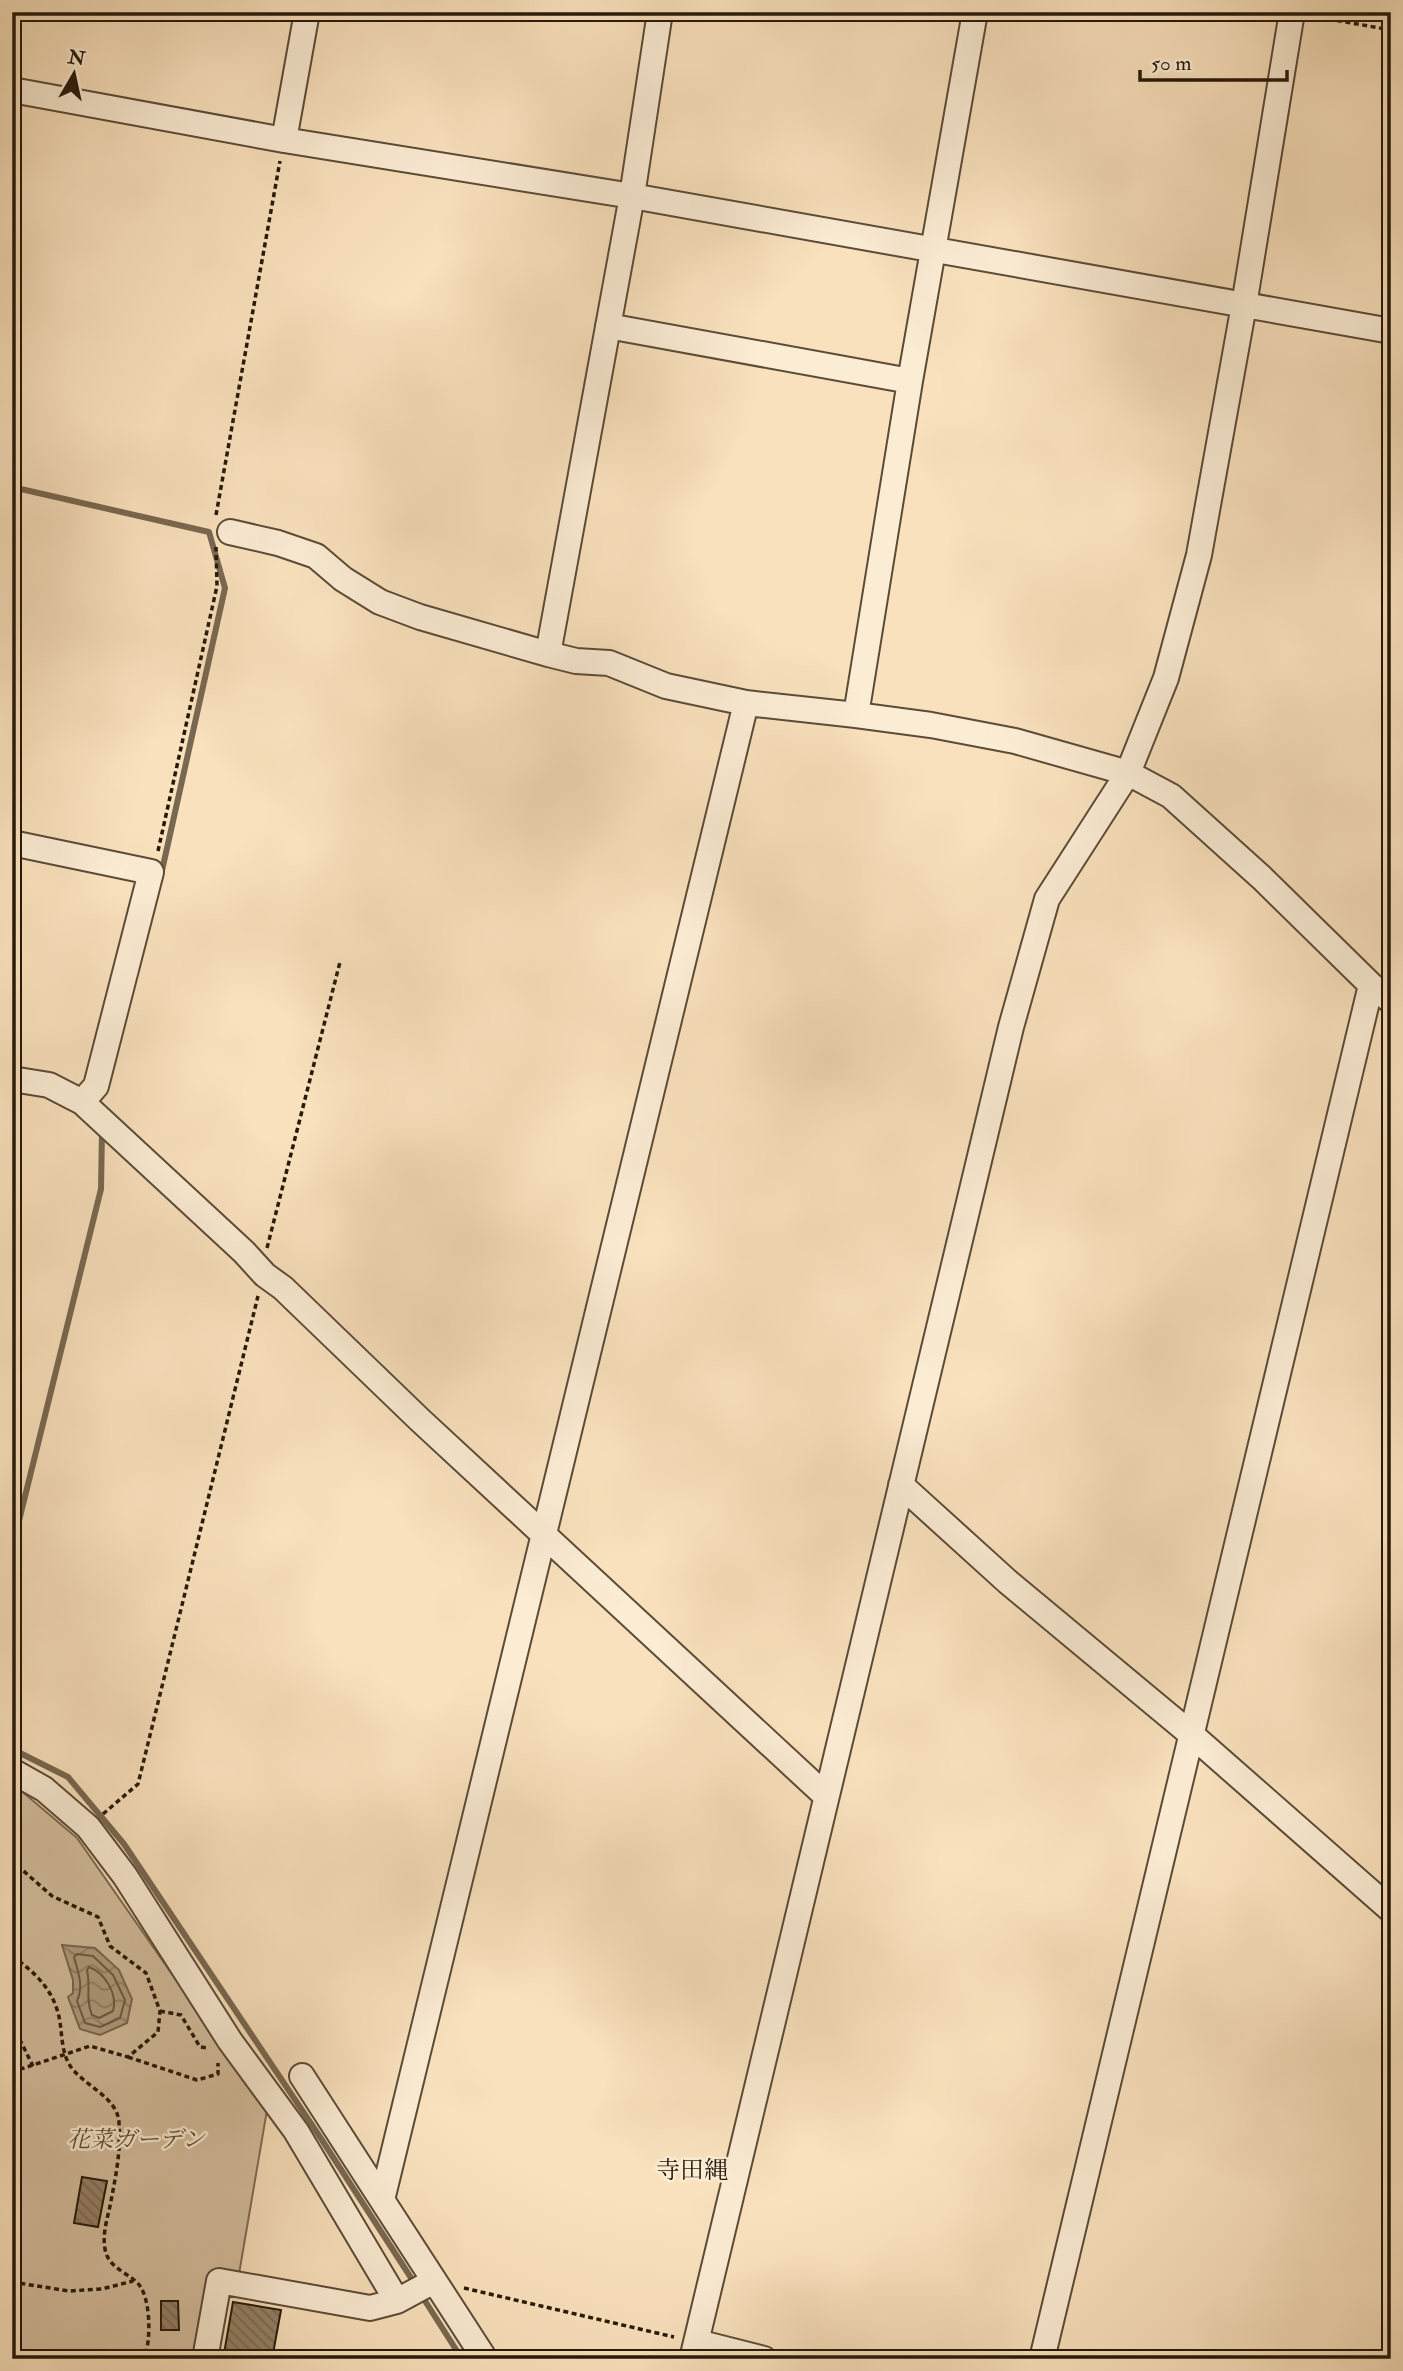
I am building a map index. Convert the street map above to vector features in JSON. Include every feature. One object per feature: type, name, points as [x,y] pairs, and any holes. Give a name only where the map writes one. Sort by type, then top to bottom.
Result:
[{"type":"street","points":[[284,140],[306,12]]},
{"type":"street","points":[[548,654],[632,196],[660,12]]},
{"type":"street","points":[[856,715],[910,381],[975,12]]},
{"type":"street","points":[[764,2359],[694,2351],[1011,1027],[1047,899],[1128,773],[1166,678],[1199,555],[1244,305],[1291,13]]},
{"type":"street","points":[[12,90],[284,140],[632,196],[1391,331]]},
{"type":"street","points":[[608,326],[910,381]]},
{"type":"street","points":[[220,532],[278,542],[316,556],[343,579],[380,602],[419,617],[576,661],[608,663],[666,686],[746,703],[931,725],[1015,741],[1128,773],[1171,796],[1391,1001]]},
{"type":"street","points":[[382,2200],[746,703]]},
{"type":"street","points":[[12,843],[151,872],[96,1086],[82,1102]]},
{"type":"street","points":[[1042,2359],[1371,985]]},
{"type":"street","points":[[12,1079],[48,1085],[82,1102],[826,1796]]},
{"type":"street","points":[[901,1485],[1008,1582],[1192,1735],[1391,1910]]},
{"type":"street","points":[[12,1771],[44,1789],[88,1827],[125,1875],[230,2041],[311,2121],[382,2200],[485,2359]]},
{"type":"street","points":[[302,2076],[311,2121],[402,2299]]},
{"type":"street","points":[[205,2359],[219,2281],[370,2308],[402,2299],[434,2281]]},
{"type":"path","points":[[1291,13],[1391,30]]},
{"type":"path","points":[[156,858],[217,586],[220,532],[284,140]]},
{"type":"path","points":[[88,1827],[138,1784],[255,1302],[265,1275],[264,1262],[341,962]]},
{"type":"path","points":[[12,1849],[19,1867],[52,1896],[98,1917],[110,1946],[146,1973],[160,2011],[158,2032],[128,2057]]},
{"type":"path","points":[[12,1956],[36,1973],[46,1989],[58,2012],[65,2056],[70,2067],[116,2108],[119,2119],[119,2157],[105,2232],[105,2251],[119,2272],[140,2285],[148,2308],[148,2350],[144,2359]]},
{"type":"path","points":[[160,2011],[181,2015],[200,2047],[211,2048]]},
{"type":"path","points":[[12,2024],[33,2066]]},
{"type":"path","points":[[12,2072],[90,2046],[197,2080],[218,2074],[218,2059]]},
{"type":"path","points":[[12,2282],[69,2291],[102,2289],[133,2281]]},
{"type":"path","points":[[434,2281],[694,2351]]},
{"type":"green space","name":"花菜ガーデン","points":[[12,1783],[77,1838],[267,2110],[239,2274],[217,2269],[201,2359],[12,2359]]},
{"type":"water","points":[[62,1945],[95,1948],[119,1970],[132,1999],[127,2023],[100,2035],[80,2029],[68,1997],[73,1993],[73,1980]]},
{"type":"building","points":[[82,2177],[107,2181],[98,2227],[74,2223]]},
{"type":"building","points":[[161,2301],[178,2301],[179,2330],[161,2330]]},
{"type":"building","points":[[233,2302],[281,2310],[272,2359],[223,2359]]},
{"type":"waterway","points":[[12,487],[209,532],[225,588],[161,875]]},
{"type":"waterway","points":[[12,1549],[101,1189],[102,1130]]},
{"type":"waterway","points":[[12,1749],[68,1777],[124,1844],[415,2284]]},
{"type":"waterway","points":[[420,2293],[462,2359]]},
{"type":"district","name":"寺田縄","points":[[692,2170]]}]
